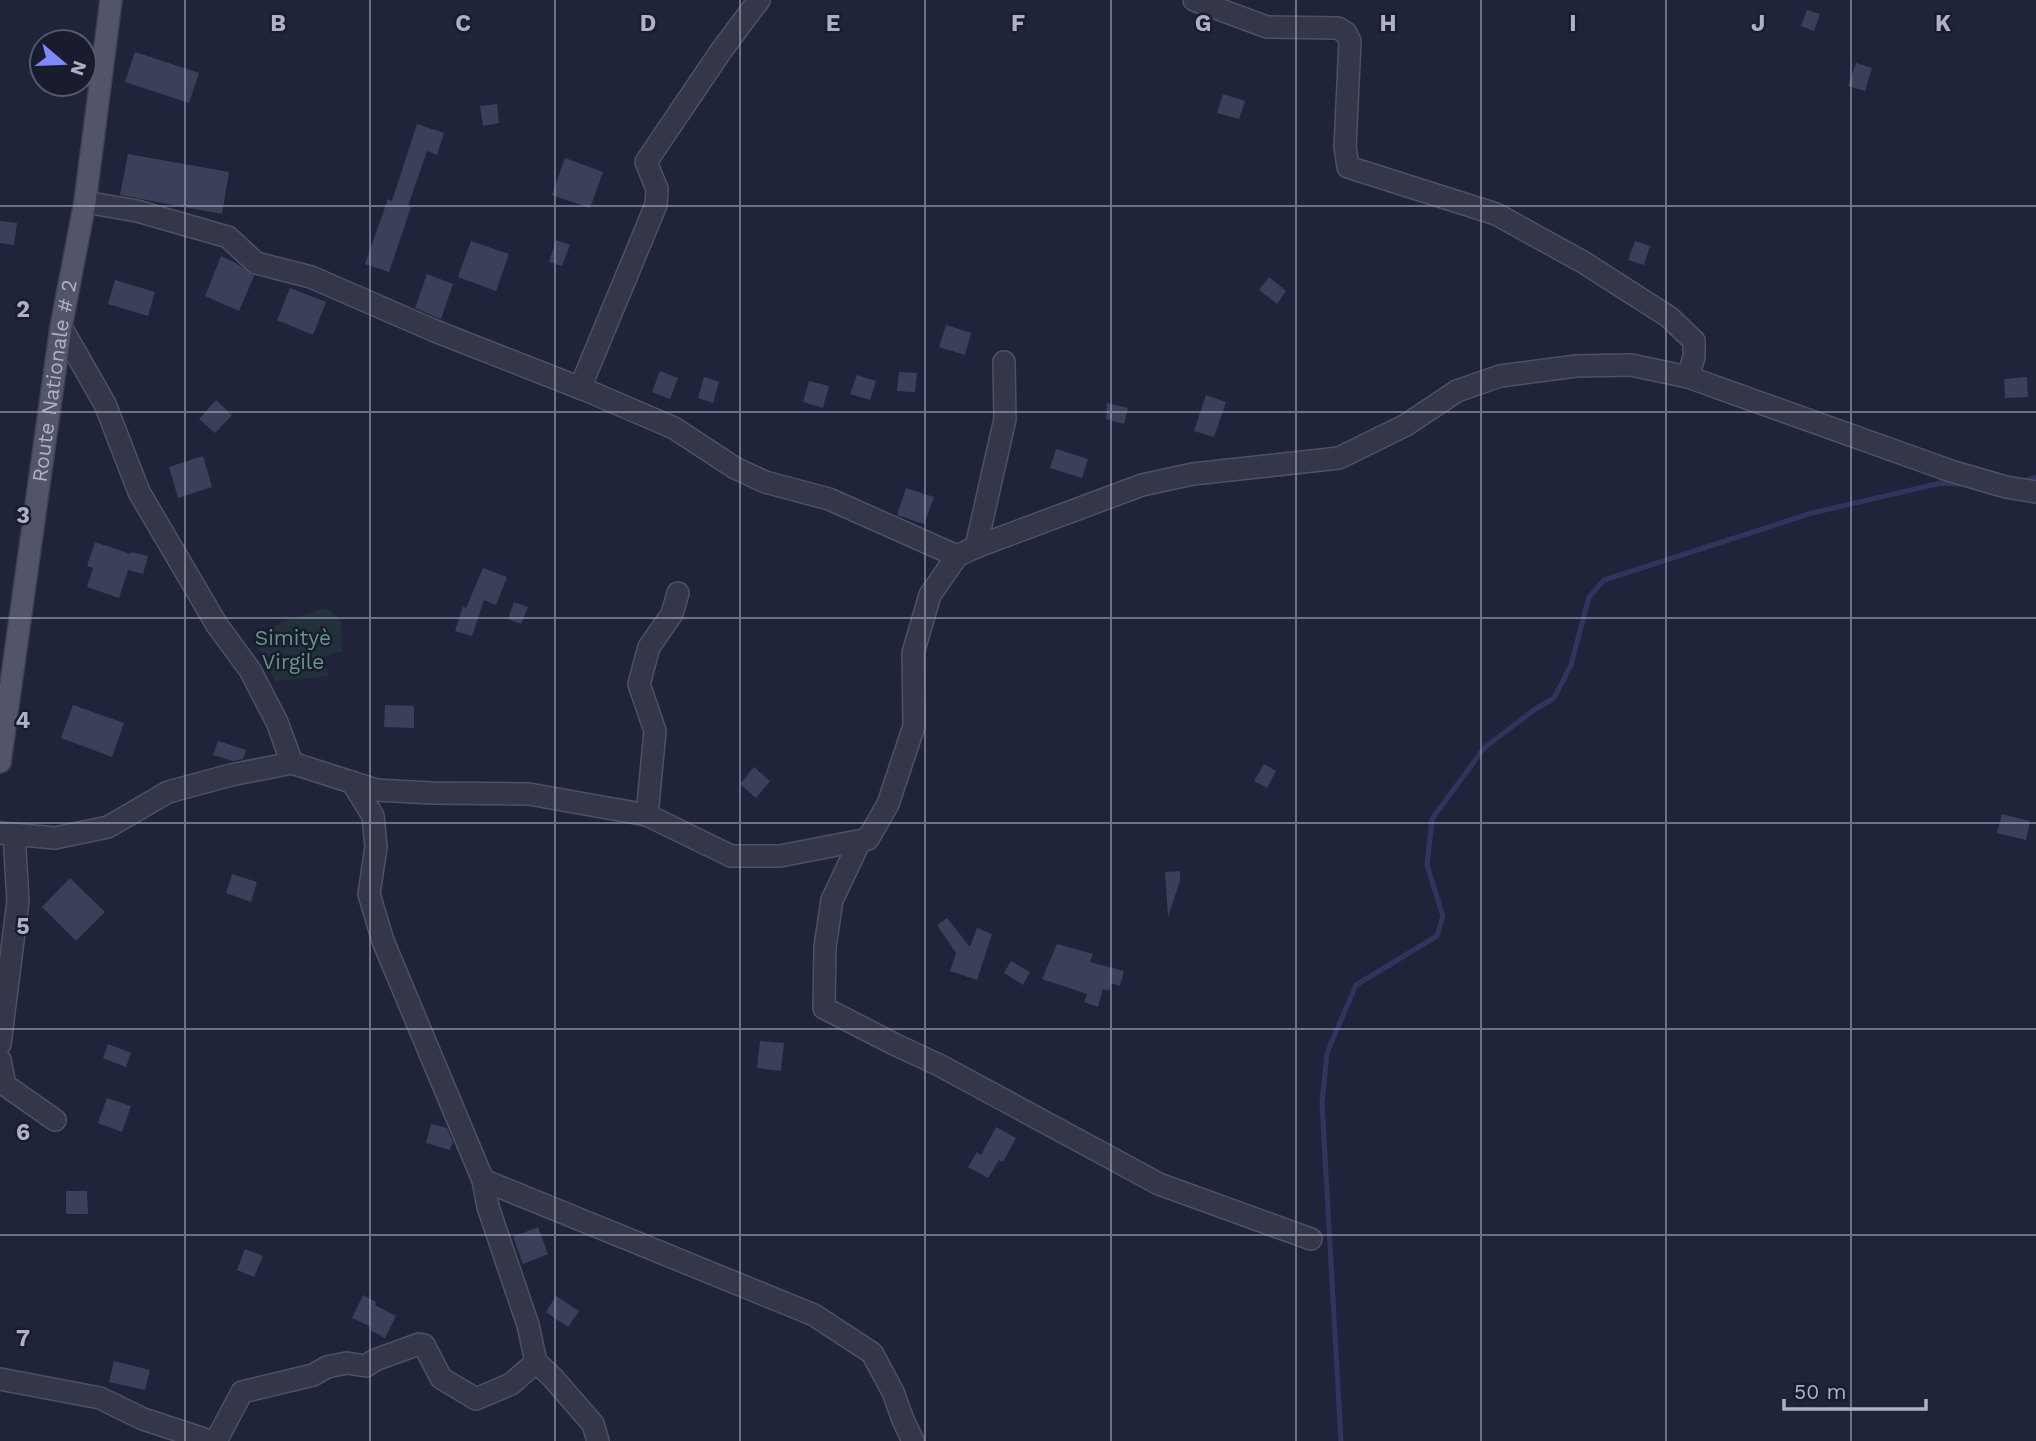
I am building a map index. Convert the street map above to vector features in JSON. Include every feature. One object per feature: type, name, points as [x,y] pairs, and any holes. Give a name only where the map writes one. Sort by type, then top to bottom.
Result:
[{"type":"main road","name":"Route Nationale # 2","points":[[0,762],[61,327],[85,202],[111,0]]},
{"type":"street","points":[[580,388],[656,205],[657,189],[646,162],[759,0]]},
{"type":"street","points":[[1194,0],[1267,27],[1338,28],[1346,33],[1350,41],[1345,147],[1348,167],[1496,214],[1583,262],[1669,317],[1694,341],[1694,357],[1688,377]]},
{"type":"street","points":[[85,202],[137,211],[228,237],[256,263],[311,277],[435,331],[674,428],[735,468],[765,482],[829,499],[967,552],[1142,485],[1193,474],[1339,458],[1406,425],[1457,391],[1500,376],[1576,366],[1631,365],[1688,377],[1951,471],[2006,487],[2036,492]]},
{"type":"street","points":[[61,327],[105,404],[139,492],[217,625],[250,670],[277,722],[292,763]]},
{"type":"street","points":[[0,1044],[18,901],[7,833],[55,838],[108,828],[168,792],[230,775],[292,763],[376,790],[529,794],[648,815],[731,856],[780,856],[868,839],[888,804],[914,726],[914,653],[930,595],[967,552],[1005,419],[1004,362]]},
{"type":"street","points":[[648,815],[655,731],[639,684],[649,647],[672,614],[678,593]]},
{"type":"street","points":[[352,782],[373,816],[376,847],[369,894],[383,941],[483,1180],[488,1207],[528,1325],[536,1362],[593,1424],[598,1441]]},
{"type":"street","points":[[860,841],[832,900],[825,947],[824,1008],[939,1065],[1159,1184],[1311,1239]]},
{"type":"street","points":[[0,1060],[5,1085],[55,1120]]},
{"type":"street","points":[[483,1180],[814,1315],[872,1353],[894,1392],[913,1441]]},
{"type":"street","points":[[216,1441],[242,1392],[313,1375],[327,1367],[346,1363],[366,1366],[419,1344],[424,1345],[441,1378],[476,1399],[511,1384],[536,1362]]},
{"type":"street","points":[[0,1379],[100,1398],[143,1419],[210,1441]]},
{"type":"green space","name":"Simityè Virgile","points":[[326,608],[341,620],[342,651],[322,657],[329,676],[275,681],[255,641],[281,622]]},
{"type":"building","points":[[1807,10],[1820,14],[1814,31],[1801,26]]},
{"type":"building","points":[[135,52],[199,73],[189,103],[125,82]]},
{"type":"building","points":[[1856,63],[1872,68],[1865,91],[1848,86]]},
{"type":"building","points":[[1223,94],[1245,101],[1239,119],[1217,113]]},
{"type":"building","points":[[497,104],[499,123],[483,126],[480,106]]},
{"type":"building","points":[[417,124],[444,133],[437,155],[427,151],[389,272],[365,264],[388,199],[392,201]]},
{"type":"building","points":[[128,154],[229,172],[222,214],[120,195]]},
{"type":"building","points":[[565,158],[603,172],[590,208],[552,195]]},
{"type":"building","points":[[0,221],[17,223],[14,245],[0,243]]},
{"type":"building","points":[[556,240],[570,245],[562,266],[549,262]]},
{"type":"building","points":[[471,241],[509,254],[496,291],[458,277]]},
{"type":"building","points":[[1635,241],[1650,246],[1644,265],[1628,260]]},
{"type":"building","points":[[221,256],[254,276],[239,311],[205,296]]},
{"type":"building","points":[[427,274],[453,284],[441,319],[415,308]]},
{"type":"building","points":[[1269,277],[1286,291],[1277,304],[1259,290]]},
{"type":"building","points":[[115,280],[155,292],[148,316],[108,304]]},
{"type":"building","points":[[290,288],[326,302],[313,335],[277,320]]},
{"type":"building","points":[[946,325],[971,333],[965,355],[939,347]]},
{"type":"building","points":[[660,371],[678,378],[670,399],[652,392]]},
{"type":"building","points":[[899,372],[917,373],[915,392],[897,391]]},
{"type":"building","points":[[857,375],[876,381],[870,400],[850,394]]},
{"type":"building","points":[[704,377],[719,382],[713,403],[698,398]]},
{"type":"building","points":[[2027,377],[2028,397],[2005,398],[2004,379]]},
{"type":"building","points":[[809,381],[829,386],[823,408],[803,402]]},
{"type":"building","points":[[1206,395],[1226,402],[1214,437],[1194,431]]},
{"type":"building","points":[[216,400],[232,415],[215,433],[199,419]]},
{"type":"building","points":[[1107,403],[1128,408],[1124,424],[1106,419]]},
{"type":"building","points":[[1056,449],[1088,459],[1082,478],[1050,468]]},
{"type":"building","points":[[203,456],[212,487],[178,498],[169,467]]},
{"type":"building","points":[[906,488],[934,497],[924,524],[897,515]]},
{"type":"building","points":[[95,542],[131,554],[148,556],[143,574],[128,570],[119,598],[87,587],[93,568],[87,566]]},
{"type":"building","points":[[483,568],[507,577],[496,605],[484,600],[472,636],[455,631],[463,606],[466,608]]},
{"type":"building","points":[[514,602],[528,607],[521,624],[508,619]]},
{"type":"building","points":[[73,705],[124,723],[112,757],[61,738]]},
{"type":"building","points":[[385,705],[414,706],[414,728],[384,727]]},
{"type":"building","points":[[218,741],[246,750],[243,759],[233,761],[213,755]]},
{"type":"building","points":[[1264,764],[1276,771],[1267,788],[1254,781]]},
{"type":"building","points":[[754,767],[770,781],[756,798],[740,784]]},
{"type":"building","points":[[2002,814],[2030,821],[2026,840],[1997,833]]},
{"type":"building","points":[[1180,871],[1180,881],[1168,917],[1165,872]]},
{"type":"building","points":[[232,874],[257,882],[251,902],[226,893]]},
{"type":"building","points":[[70,878],[105,912],[76,941],[42,907]]},
{"type":"building","points":[[947,918],[970,947],[977,928],[992,934],[977,980],[950,971],[956,953],[937,925]]},
{"type":"building","points":[[1057,944],[1093,954],[1090,962],[1124,971],[1120,986],[1111,983],[1109,991],[1103,989],[1098,1007],[1084,1002],[1087,994],[1042,979]]},
{"type":"building","points":[[1011,961],[1030,972],[1023,985],[1004,973]]},
{"type":"building","points":[[760,1041],[784,1043],[781,1071],[757,1068]]},
{"type":"building","points":[[108,1044],[131,1053],[126,1067],[103,1058]]},
{"type":"building","points":[[107,1098],[131,1106],[122,1132],[98,1123]]},
{"type":"building","points":[[431,1124],[447,1128],[453,1142],[450,1150],[426,1143]]},
{"type":"building","points":[[996,1127],[1016,1138],[1003,1162],[999,1160],[988,1178],[968,1167],[977,1152],[981,1155]]},
{"type":"building","points":[[66,1191],[87,1191],[88,1214],[66,1214]]},
{"type":"building","points":[[538,1227],[548,1254],[523,1264],[513,1237]]},
{"type":"building","points":[[245,1249],[263,1256],[254,1277],[237,1270]]},
{"type":"building","points":[[363,1295],[396,1316],[385,1338],[370,1330],[371,1327],[352,1318]]},
{"type":"building","points":[[556,1296],[579,1311],[568,1327],[546,1312]]},
{"type":"building","points":[[114,1361],[150,1370],[145,1390],[109,1382]]},
{"type":"waterway","points":[[2022,482],[2036,477]]},
{"type":"waterway","points":[[1341,1441],[1322,1103],[1327,1053],[1356,985],[1437,936],[1443,916],[1427,865],[1432,819],[1484,748],[1554,698],[1571,665],[1589,597],[1604,580],[1812,513],[1941,483],[1961,484]]}]
